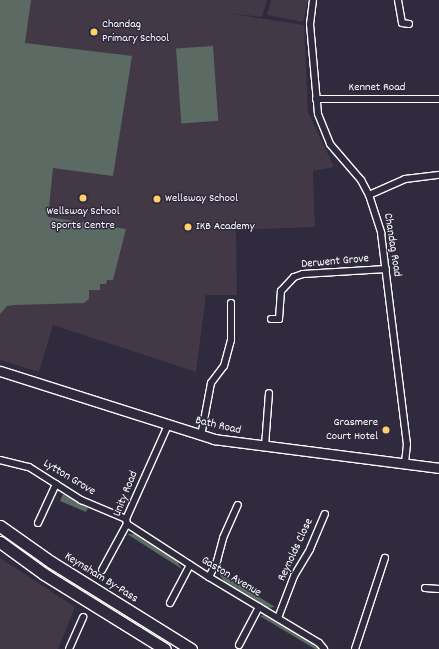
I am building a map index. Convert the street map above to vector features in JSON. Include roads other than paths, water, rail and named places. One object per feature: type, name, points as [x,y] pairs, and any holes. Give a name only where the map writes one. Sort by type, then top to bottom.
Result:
[{"type":"highway","name":"Keynsham By-Pass","points":[[0,526],[51,562],[191,649]]},
{"type":"highway","points":[[0,542],[44,574],[165,649]]},
{"type":"main road","name":"Bath Road","points":[[0,370],[201,436],[265,446],[405,462],[439,468]]},
{"type":"street","name":"Chandag Road","points":[[313,0],[309,18],[318,114],[330,144],[361,180],[379,220],[407,444],[405,462]]},
{"type":"street","points":[[398,0],[402,24]]},
{"type":"street","name":"Kennet Road","points":[[316,99],[439,99]]},
{"type":"street","points":[[369,195],[405,179],[439,175]]},
{"type":"street","name":"Derwent Grove","points":[[279,319],[281,291],[294,277],[303,274],[386,269]]},
{"type":"street","points":[[201,436],[211,383],[224,366],[231,340],[231,303]]},
{"type":"street","points":[[271,319],[287,318]]},
{"type":"street","points":[[265,446],[269,392]]},
{"type":"street","name":"Unity Road","points":[[102,570],[127,521],[168,425]]},
{"type":"street","name":"Lytton Grove","points":[[0,460],[28,467],[81,500],[127,521]]},
{"type":"street","points":[[38,523],[56,484]]},
{"type":"street","points":[[209,577],[217,562],[223,538],[238,505]]},
{"type":"street","name":"Reynolds Close","points":[[278,618],[294,576],[310,549],[325,514]]},
{"type":"street","name":"Gaston Avenue","points":[[127,521],[190,565],[319,643],[324,649]]},
{"type":"street","points":[[354,649],[386,558]]},
{"type":"street","points":[[170,602],[190,565]]},
{"type":"street","points":[[425,588],[439,590]]},
{"type":"street","points":[[239,644],[259,607]]},
{"type":"street","points":[[68,649],[83,617]]},
{"type":"place","name":"Chandag Primary School","points":[[94,32]]},
{"type":"place","name":"Wellsway School Sports Centre","points":[[83,198]]},
{"type":"place","name":"Wellsway School","points":[[157,199]]},
{"type":"place","name":"IKB Academy","points":[[188,227]]},
{"type":"place","name":"Grasmere Court Hotel","points":[[386,430]]}]
